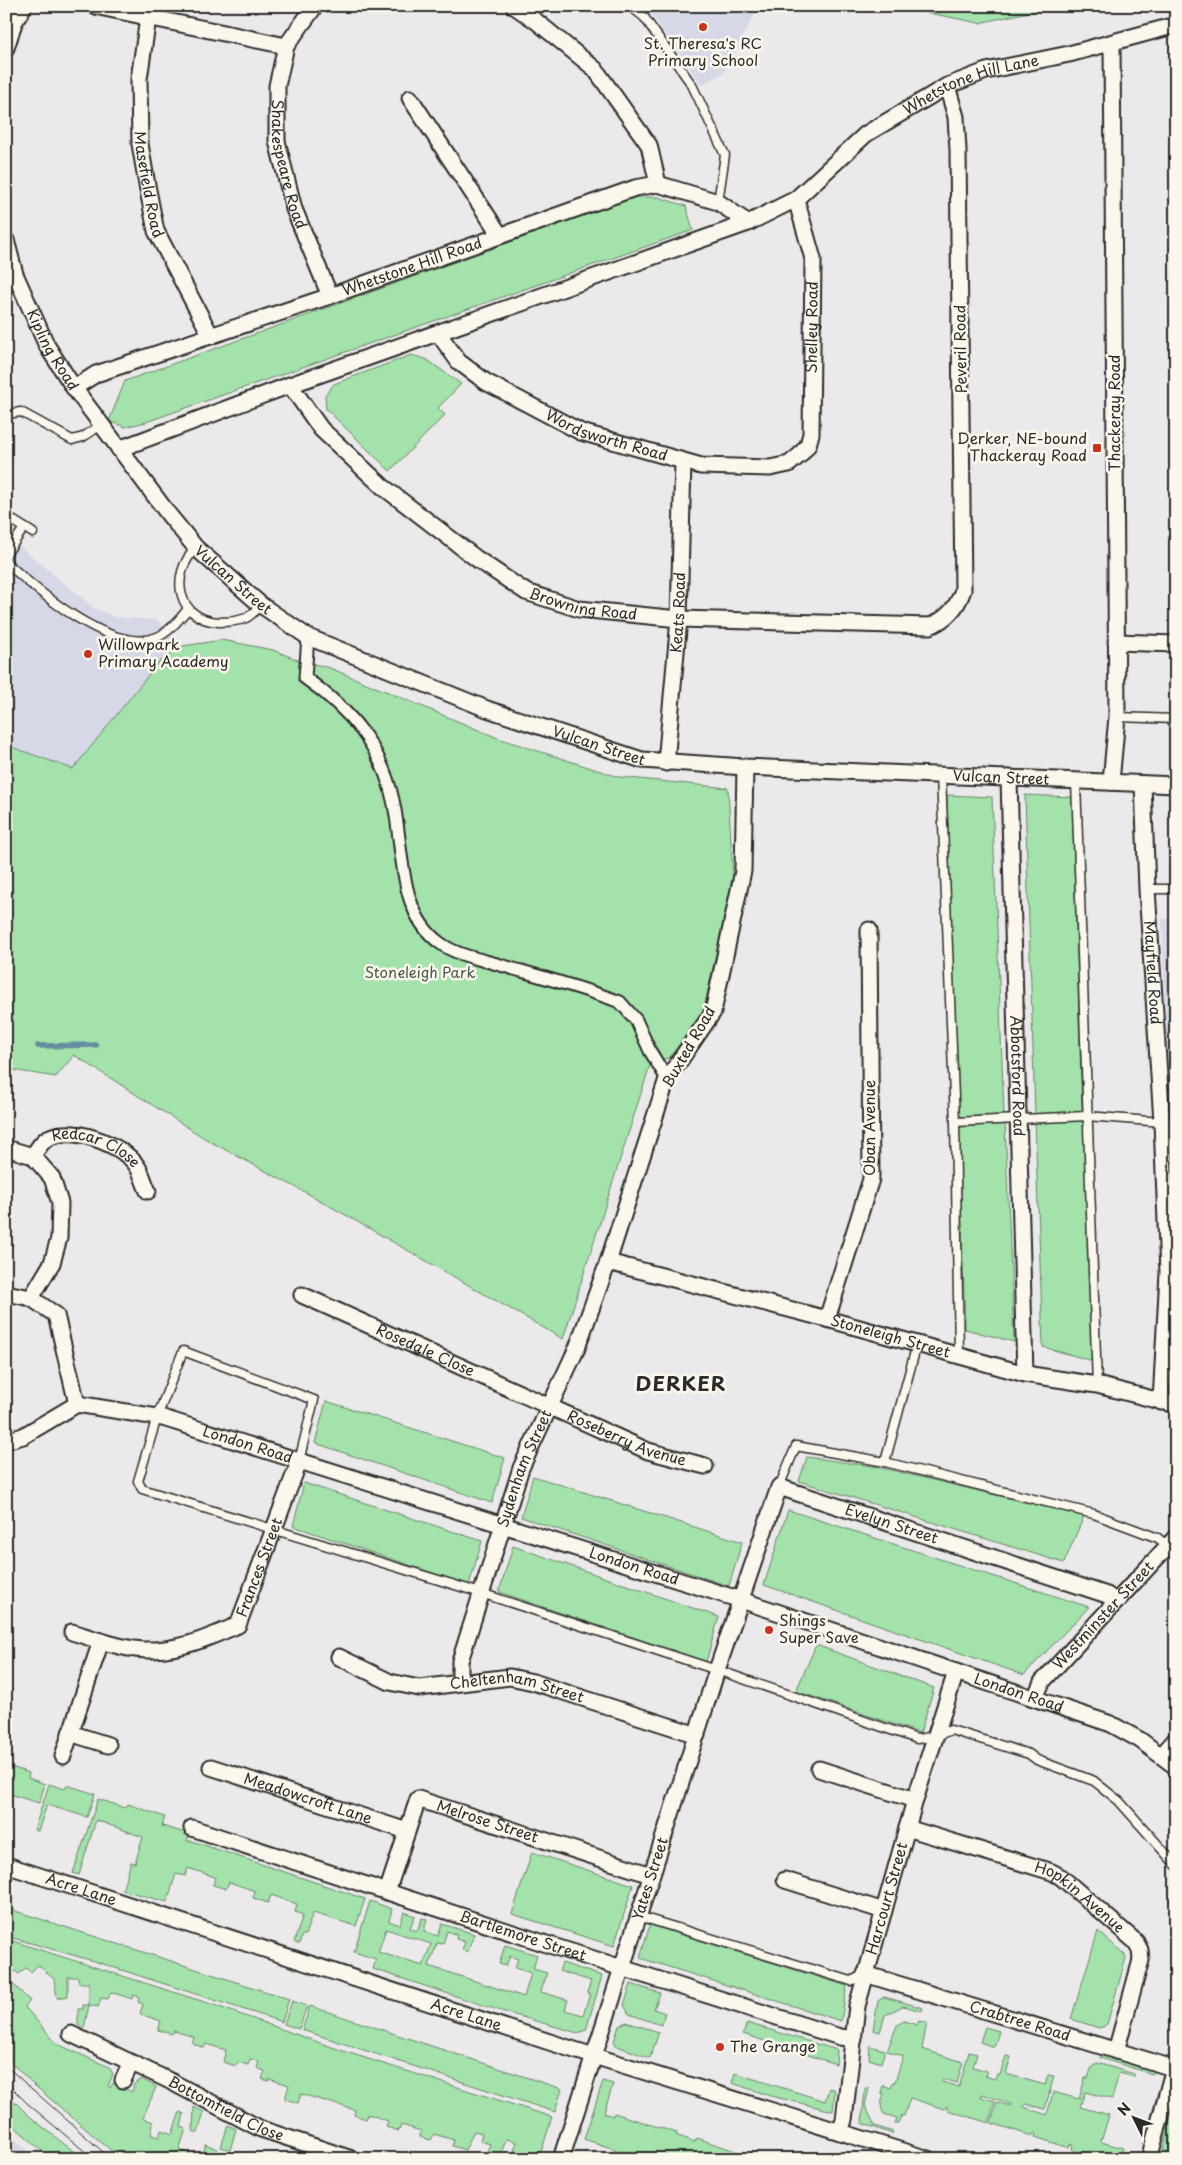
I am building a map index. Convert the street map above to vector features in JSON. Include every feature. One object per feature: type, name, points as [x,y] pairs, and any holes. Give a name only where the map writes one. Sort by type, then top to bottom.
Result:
[{"type":"street","points":[[6,48],[14,23],[24,6]]},
{"type":"street","points":[[95,6],[286,46]]},
{"type":"street","name":"Shakespeare Road","points":[[315,6],[286,46],[277,86],[277,141],[294,209],[330,296]]},
{"type":"street","points":[[514,6],[536,21],[595,69],[649,145],[658,184]]},
{"type":"street","name":"Masefield Road","points":[[148,18],[139,79],[140,144],[150,204],[156,231],[211,336]]},
{"type":"street","name":"Whetstone Hill Lane","points":[[796,199],[866,134],[947,86],[986,72],[1176,26]]},
{"type":"street","name":"Thackeray Road","points":[[1111,782],[1117,717],[1112,43]]},
{"type":"street","name":"Peveril Road","points":[[947,86],[956,117],[958,150],[963,590],[959,603],[953,611]]},
{"type":"street","points":[[410,98],[500,235]]},
{"type":"street","name":"Whetstone Hill Road","points":[[74,388],[96,374],[330,296],[635,188],[658,184],[718,202],[748,223]]},
{"type":"street","points":[[119,449],[290,384],[748,223],[796,199]]},
{"type":"street","name":"Shelley Road","points":[[796,199],[813,259],[811,434],[808,445],[800,455]]},
{"type":"street","name":"Kipling Road","points":[[6,240],[15,274],[47,346],[74,388],[119,449]]},
{"type":"street","name":"Wordsworth Road","points":[[438,333],[459,362],[486,382],[581,432],[701,466],[770,468],[789,464],[800,455]]},
{"type":"street","name":"Browning Road","points":[[290,384],[322,429],[382,486],[477,559],[526,592],[579,609],[679,619],[930,626],[941,622],[953,611]]},
{"type":"street","name":"Vulcan Street","points":[[119,449],[196,548],[261,605],[308,637],[487,709],[642,760],[745,767],[1176,785]]},
{"type":"street","name":"Keats Road","points":[[666,763],[679,619],[683,461]]},
{"type":"street","points":[[308,637],[304,678],[328,695],[362,729],[381,766],[393,799],[407,885],[418,921],[441,944],[467,955],[620,1002],[636,1020],[650,1051],[667,1078]]},
{"type":"street","points":[[1116,642],[1176,644]]},
{"type":"street","name":"Buxted Road","points":[[608,1262],[667,1078],[713,1012],[743,871],[745,767]]},
{"type":"street","name":"Abbotsford Road","points":[[1009,778],[1025,1374]]},
{"type":"street","name":"Mayfield Road","points":[[1143,784],[1147,889],[1172,1273],[1168,1403]]},
{"type":"street","name":"Oban Avenue","points":[[827,1319],[871,1178],[869,930]]},
{"type":"street","name":"Redcar Close","points":[[33,1156],[46,1140],[57,1135],[70,1133],[95,1138],[112,1146],[136,1164],[148,1191]]},
{"type":"street","points":[[6,1148],[33,1156],[52,1178],[60,1203],[59,1238],[52,1263],[31,1298]]},
{"type":"street","name":"Stoneleigh Street","points":[[608,1262],[827,1319],[1025,1374],[1097,1386],[1168,1403]]},
{"type":"street","name":"Sydenham Street","points":[[460,1682],[460,1661],[521,1468],[577,1348],[608,1262]]},
{"type":"street","points":[[6,1293],[31,1298],[56,1315],[77,1404],[23,1436],[6,1441]]},
{"type":"street","name":"Rosedale Close","points":[[302,1295],[550,1406]]},
{"type":"street","name":"London Road","points":[[77,1404],[158,1417],[741,1600],[1111,1724],[1140,1740],[1176,1767]]},
{"type":"street","name":"Roseberry Avenue","points":[[550,1406],[648,1450],[705,1466]]},
{"type":"street","name":"Frances Street","points":[[72,1632],[128,1648],[155,1650],[204,1640],[238,1624],[299,1462]]},
{"type":"street","points":[[741,1600],[779,1487]]},
{"type":"street","name":"Evelyn Street","points":[[779,1487],[1107,1595],[1115,1601]]},
{"type":"street","name":"Westminster Street","points":[[1035,1698],[1042,1682],[1115,1601],[1172,1542]]},
{"type":"street","name":"Yates Street","points":[[561,2159],[741,1600]]},
{"type":"street","points":[[63,1756],[100,1641]]},
{"type":"street","name":"Cheltenham Street","points":[[339,1657],[390,1682],[419,1688],[510,1677],[532,1682],[697,1735]]},
{"type":"street","name":"Harcourt Street","points":[[840,2132],[844,2120],[858,2006],[865,1974],[915,1800],[956,1672]]},
{"type":"street","points":[[70,1732],[108,1745]]},
{"type":"street","points":[[1162,1755],[1176,1739]]},
{"type":"street","name":"Meadowcroft Lane","points":[[211,1767],[407,1831]]},
{"type":"street","points":[[820,1769],[915,1800]]},
{"type":"street","name":"Melrose Street","points":[[387,1892],[418,1799],[651,1875]]},
{"type":"street","name":"Bartlemore Street","points":[[192,1828],[840,2037],[854,2039]]},
{"type":"street","name":"Hopkin Avenue","points":[[907,1828],[1052,1872],[1061,1877],[1136,1942],[1140,1950],[1141,1960],[1116,2050]]},
{"type":"street","name":"Acre Lane","points":[[6,1865],[594,2056],[840,2132],[882,2152],[928,2159]]},
{"type":"street","points":[[784,1880],[884,1911]]},
{"type":"street","name":"Crabtree Road","points":[[865,1974],[1175,2069]]},
{"type":"street","name":"Bottomfield Close","points":[[71,2034],[261,2129],[352,2159]]},
{"type":"street","points":[[123,2080],[131,2063]]},
{"type":"street","points":[[1149,2159],[1175,2069]]},
{"type":"lane","points":[[630,6],[644,17],[692,85],[725,155],[718,202]]},
{"type":"lane","points":[[6,414],[21,412],[72,440],[83,437],[101,425]]},
{"type":"lane","points":[[6,516],[33,533]]},
{"type":"lane","points":[[6,554],[24,528]]},
{"type":"lane","points":[[196,548],[188,557],[183,567],[180,596],[188,609],[206,621],[227,622],[246,618],[261,605]]},
{"type":"lane","points":[[6,562],[30,584],[86,624],[114,636],[136,640],[158,637],[188,609]]},
{"type":"lane","points":[[1117,717],[1176,719]]},
{"type":"lane","points":[[941,775],[955,1122],[960,1355]]},
{"type":"lane","points":[[1076,781],[1097,1386]]},
{"type":"lane","points":[[1147,889],[1176,889]]},
{"type":"lane","points":[[955,1122],[1087,1116],[1162,1122]]},
{"type":"lane","points":[[885,1462],[917,1344]]},
{"type":"lane","points":[[299,1462],[314,1400],[183,1350],[158,1417],[138,1481],[140,1487],[481,1593],[717,1670],[917,1739],[936,1736],[951,1730],[1029,1754],[1037,1760],[1094,1782],[1119,1801],[1145,1833],[1176,1865]]},
{"type":"lane","points":[[779,1487],[796,1446],[885,1462],[1094,1514],[1172,1542]]},
{"type":"lane","points":[[638,1916],[851,1981],[865,1974]]},
{"type":"shaded area","name":"St. Theresa's RC Primary School","points":[[645,6],[759,6],[724,72],[702,85]]},
{"type":"shaded area","name":"Willowpark Primary Academy","points":[[6,535],[94,608],[115,617],[157,620],[183,646],[158,663],[73,769],[6,745]]},
{"type":"shaded area","points":[[1162,919],[1176,919],[1176,1294],[1174,1294]]},
{"type":"shaded area","points":[[6,2130],[35,2159],[6,2159]]},
{"type":"green space","points":[[910,6],[1056,6],[979,23],[919,11]]},
{"type":"green space","points":[[635,197],[658,197],[686,206],[693,230],[146,422],[125,427],[109,421],[125,381]]},
{"type":"green space","points":[[411,355],[426,359],[461,384],[438,408],[445,415],[390,471],[326,409],[325,395],[334,384]]},
{"type":"green space","name":"Stoneleigh Park","points":[[222,640],[273,650],[298,660],[330,668],[498,738],[619,777],[728,788],[733,876],[703,1013],[669,1058],[651,1062],[563,1339],[314,1197],[209,1141],[74,1055],[56,1077],[6,1069],[6,745],[73,769],[158,663],[183,646]]},
{"type":"green space","points":[[947,795],[992,797],[1004,1115],[957,1117]]},
{"type":"green space","points":[[1025,795],[1072,797],[1082,1111],[1035,1114]]},
{"type":"green space","points":[[1084,1118],[1093,1361],[1043,1347],[1035,1120]]},
{"type":"green space","points":[[1005,1124],[1014,1342],[965,1329],[959,1127]]},
{"type":"green space","points":[[326,1401],[505,1458],[492,1503],[315,1443]]},
{"type":"green space","points":[[807,1457],[878,1467],[1084,1516],[1064,1563],[799,1481]]},
{"type":"green space","points":[[533,1476],[742,1542],[729,1586],[521,1517]]},
{"type":"green space","points":[[304,1483],[482,1541],[469,1585],[293,1526]]},
{"type":"green space","points":[[788,1510],[1089,1607],[1024,1675],[764,1585]]},
{"type":"green space","points":[[513,1546],[719,1617],[706,1662],[499,1592]]},
{"type":"green space","points":[[816,1645],[934,1688],[920,1733],[796,1691]]},
{"type":"green space","points":[[8,1766],[29,1773],[28,1778],[45,1784],[39,1803],[6,1793]]},
{"type":"green space","points":[[49,1784],[65,1789],[67,1785],[95,1794],[87,1817],[47,1805],[38,1831],[34,1830]]},
{"type":"green space","points":[[98,1799],[126,1808],[128,1804],[165,1817],[162,1826],[189,1834],[187,1841],[192,1841],[365,1899],[356,1926],[313,1913],[305,1935],[302,1935],[299,1944],[294,1942],[303,1915],[295,1912],[297,1904],[271,1895],[268,1903],[253,1898],[255,1891],[229,1882],[226,1889],[213,1885],[215,1877],[188,1868],[185,1876],[176,1874],[167,1902],[122,1890],[131,1862],[135,1863],[143,1837],[96,1820],[79,1875],[73,1873]]},
{"type":"green space","points":[[532,1852],[633,1885],[614,1946],[512,1914]]},
{"type":"green space","points":[[370,1901],[392,1909],[389,1921],[400,1925],[404,1912],[415,1916],[410,1928],[417,1931],[422,1918],[427,1919],[424,1931],[438,1936],[442,1924],[474,1934],[468,1952],[462,1950],[465,1942],[456,1939],[457,1935],[447,1931],[443,1944],[437,1943],[429,1966],[524,1997],[531,1973],[515,1968],[518,1959],[510,1956],[506,1966],[499,1964],[505,1945],[537,1955],[533,1969],[547,1973],[541,1992],[568,2000],[565,2010],[583,2015],[590,1994],[587,1993],[591,1981],[559,1971],[562,1963],[602,1976],[586,2030],[578,2033],[501,2011],[373,1969],[376,1959],[354,1952]],"holes":[[[386,1929],[431,1944],[423,1966],[378,1952]]]},
{"type":"green space","points":[[6,1908],[289,1999],[282,2022],[97,1962],[6,1936]]},
{"type":"green space","points":[[650,1925],[847,1986],[841,2021],[640,1958]]},
{"type":"green space","points":[[1098,1931],[1126,1958],[1107,2024],[1099,2028],[1071,2019]]},
{"type":"green space","points":[[6,1939],[211,2004],[343,2051],[552,2117],[539,2159],[522,2159],[523,2155],[514,2151],[517,2142],[506,2139],[499,2159],[493,2159],[486,2155],[490,2144],[480,2141],[482,2133],[474,2131],[465,2150],[452,2146],[454,2140],[434,2134],[431,2140],[420,2137],[421,2131],[401,2125],[399,2131],[386,2127],[388,2121],[368,2114],[366,2119],[354,2115],[355,2110],[301,2094],[298,2103],[285,2099],[289,2085],[269,2079],[269,2081],[262,2079],[265,2071],[257,2068],[259,2062],[250,2059],[248,2065],[238,2062],[236,2066],[223,2062],[226,2050],[206,2044],[204,2048],[192,2043],[194,2037],[174,2031],[172,2034],[158,2030],[161,2021],[140,2014],[143,2004],[138,2002],[139,1997],[134,1995],[132,1999],[111,1992],[108,1999],[101,1998],[98,2007],[89,2005],[89,1983],[79,1983],[78,1977],[68,1977],[68,1996],[57,1998],[54,1979],[38,1965],[31,1972],[25,1968],[19,1974],[15,1971],[8,1979],[30,2001],[25,2007],[57,2044],[109,2067],[113,2074],[108,2086],[110,2088],[113,2083],[132,2092],[134,2084],[142,2079],[156,2087],[143,2118],[153,2122],[151,2135],[159,2137],[161,2130],[172,2134],[180,2112],[184,2114],[181,2127],[186,2129],[179,2150],[201,2158],[206,2145],[218,2149],[214,2159],[121,2159],[34,2085],[6,2058]]},
{"type":"green space","points":[[631,1984],[660,1993],[654,2009],[665,2013],[661,2025],[629,2014],[624,2005]]},
{"type":"green space","points":[[884,1997],[923,2008],[922,2011],[903,2006],[885,2015],[880,2032],[873,2030],[878,2001]]},
{"type":"green space","points":[[292,2001],[307,2006],[299,2029],[284,2024]]},
{"type":"green space","points":[[83,2005],[89,2005],[84,2028],[78,2025],[78,2009],[83,2009]]},
{"type":"green space","points":[[310,2006],[562,2089],[555,2112],[302,2030]]},
{"type":"green space","points":[[904,2021],[917,2025],[919,2021],[927,2023],[922,2049],[963,2062],[957,2083],[943,2079],[942,2082],[959,2087],[969,2052],[977,2054],[973,2067],[987,2071],[985,2076],[995,2079],[997,2074],[1000,2075],[1006,2056],[1011,2057],[1006,2074],[1045,2085],[1048,2075],[1054,2076],[1045,2109],[1025,2104],[1024,2107],[1047,2115],[1053,2092],[1079,2099],[1085,2078],[1088,2078],[1092,2067],[1097,2063],[1134,2074],[1134,2077],[1119,2073],[1112,2099],[1085,2092],[1080,2107],[1109,2115],[1101,2142],[1123,2148],[1122,2152],[1129,2159],[1100,2159],[1072,2150],[1073,2145],[1070,2144],[1069,2148],[1035,2137],[1036,2134],[1034,2133],[1032,2136],[991,2123],[997,2102],[1011,2106],[1011,2104],[982,2094],[981,2097],[995,2101],[989,2123],[947,2110],[947,2106],[944,2109],[910,2098],[904,2116],[902,2115],[899,2123],[895,2123],[897,2118],[884,2114],[882,2111],[881,2104],[884,2094],[881,2093],[883,2085],[891,2088],[893,2082],[895,2082],[903,2056],[887,2051],[897,2025]]},
{"type":"green space","points":[[626,2022],[659,2032],[650,2058],[617,2046],[614,2041],[619,2026]]},
{"type":"green space","points":[[747,2023],[837,2050],[836,2064],[743,2034]]},
{"type":"green space","points":[[985,2027],[999,2031],[994,2047],[980,2042]]},
{"type":"green space","points":[[870,2046],[885,2050],[881,2063],[869,2059]]},
{"type":"green space","points":[[1102,2055],[1153,2070],[1152,2074],[1100,2058]]},
{"type":"green space","points":[[735,2073],[825,2101],[829,2088],[835,2090],[833,2111],[771,2096],[732,2083]]},
{"type":"green space","points":[[603,2081],[613,2084],[604,2113],[613,2116],[614,2113],[677,2133],[676,2135],[695,2142],[697,2138],[759,2159],[644,2159],[584,2139]]},
{"type":"green space","points":[[865,2088],[869,2089],[865,2105],[875,2126],[893,2132],[892,2134],[862,2123]]},
{"type":"green space","points":[[1176,2088],[1176,2099],[1170,2118],[1176,2120],[1176,2159],[1161,2159],[1169,2123],[1166,2122]]},
{"type":"green space","points":[[6,2093],[28,2115],[83,2159],[51,2159],[6,2119]]},
{"type":"green space","points":[[194,2107],[204,2112],[198,2133],[193,2131]]},
{"type":"green space","points":[[228,2125],[236,2129],[230,2150],[221,2147]]},
{"type":"waterway","points":[[38,1046],[96,1045]]},
{"type":"tram line","points":[[6,2066],[111,2159]]},
{"type":"tram line","points":[[6,2082],[28,2104],[94,2159]]},
{"type":"place","name":"St. Theresa's RC Primary School","points":[[703,27]]},
{"type":"place","name":"Derker, NE-bound Thackeray Road","points":[[1097,448]]},
{"type":"place","name":"Willowpark Primary Academy","points":[[88,654]]},
{"type":"place","name":"Shings Super Save","points":[[769,1630]]},
{"type":"place","name":"The Grange","points":[[720,2047]]},
{"type":"district","name":"DERKER","points":[[681,1384]]}]
